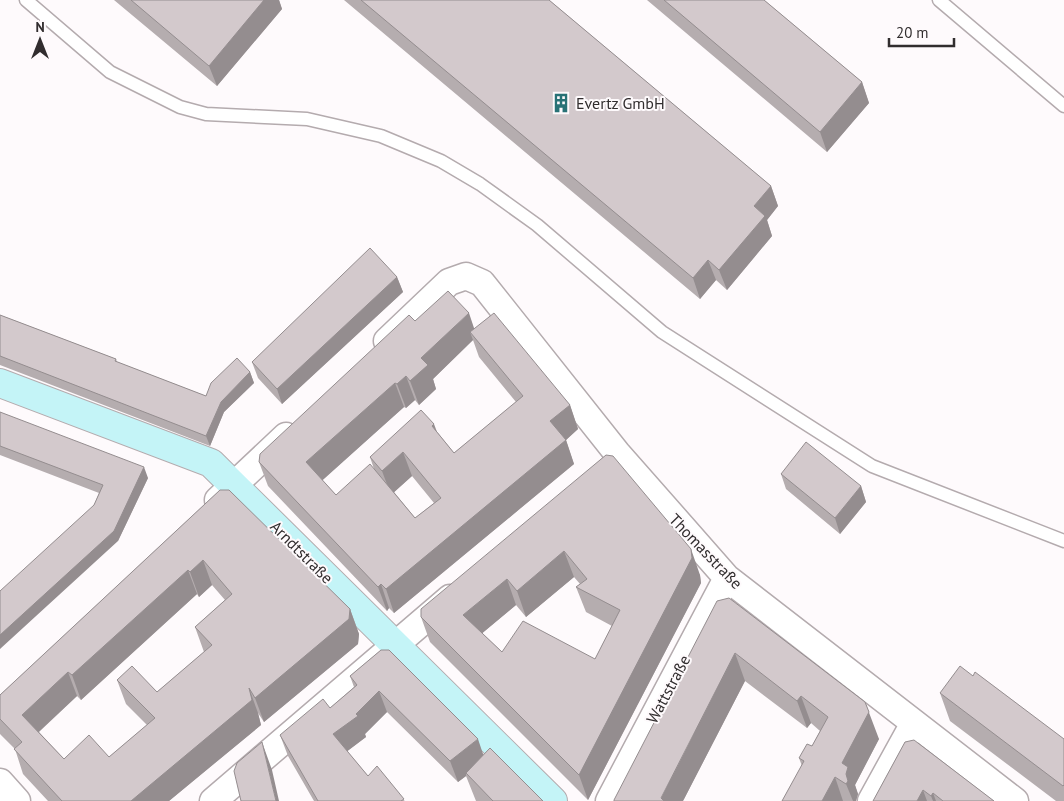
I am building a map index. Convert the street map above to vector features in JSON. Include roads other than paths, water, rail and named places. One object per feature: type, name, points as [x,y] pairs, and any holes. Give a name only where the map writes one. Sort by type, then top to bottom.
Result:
[{"type":"street","name":"Thomasstraße","points":[[371,356],[449,282],[466,276],[482,283],[609,460],[727,578],[1015,801]]},
{"type":"street","name":"Arndtstraße","points":[[0,383],[210,463],[235,485],[553,801]]},
{"type":"street","points":[[198,519],[300,422]]},
{"type":"street","name":"Wattstraße","points":[[609,801],[727,578]]},
{"type":"street","points":[[219,799],[469,581]]},
{"type":"street","points":[[871,801],[914,723]]},
{"type":"street","points":[[0,782],[17,801]]},
{"type":"lane","points":[[26,0],[110,72],[180,107],[206,114],[307,119],[381,136],[441,161],[480,184],[536,225],[662,332],[872,466],[1064,541]]},
{"type":"lane","points":[[939,0],[1064,106]]},
{"type":"place","name":"Evertz GmbH","points":[[561,103]]}]
